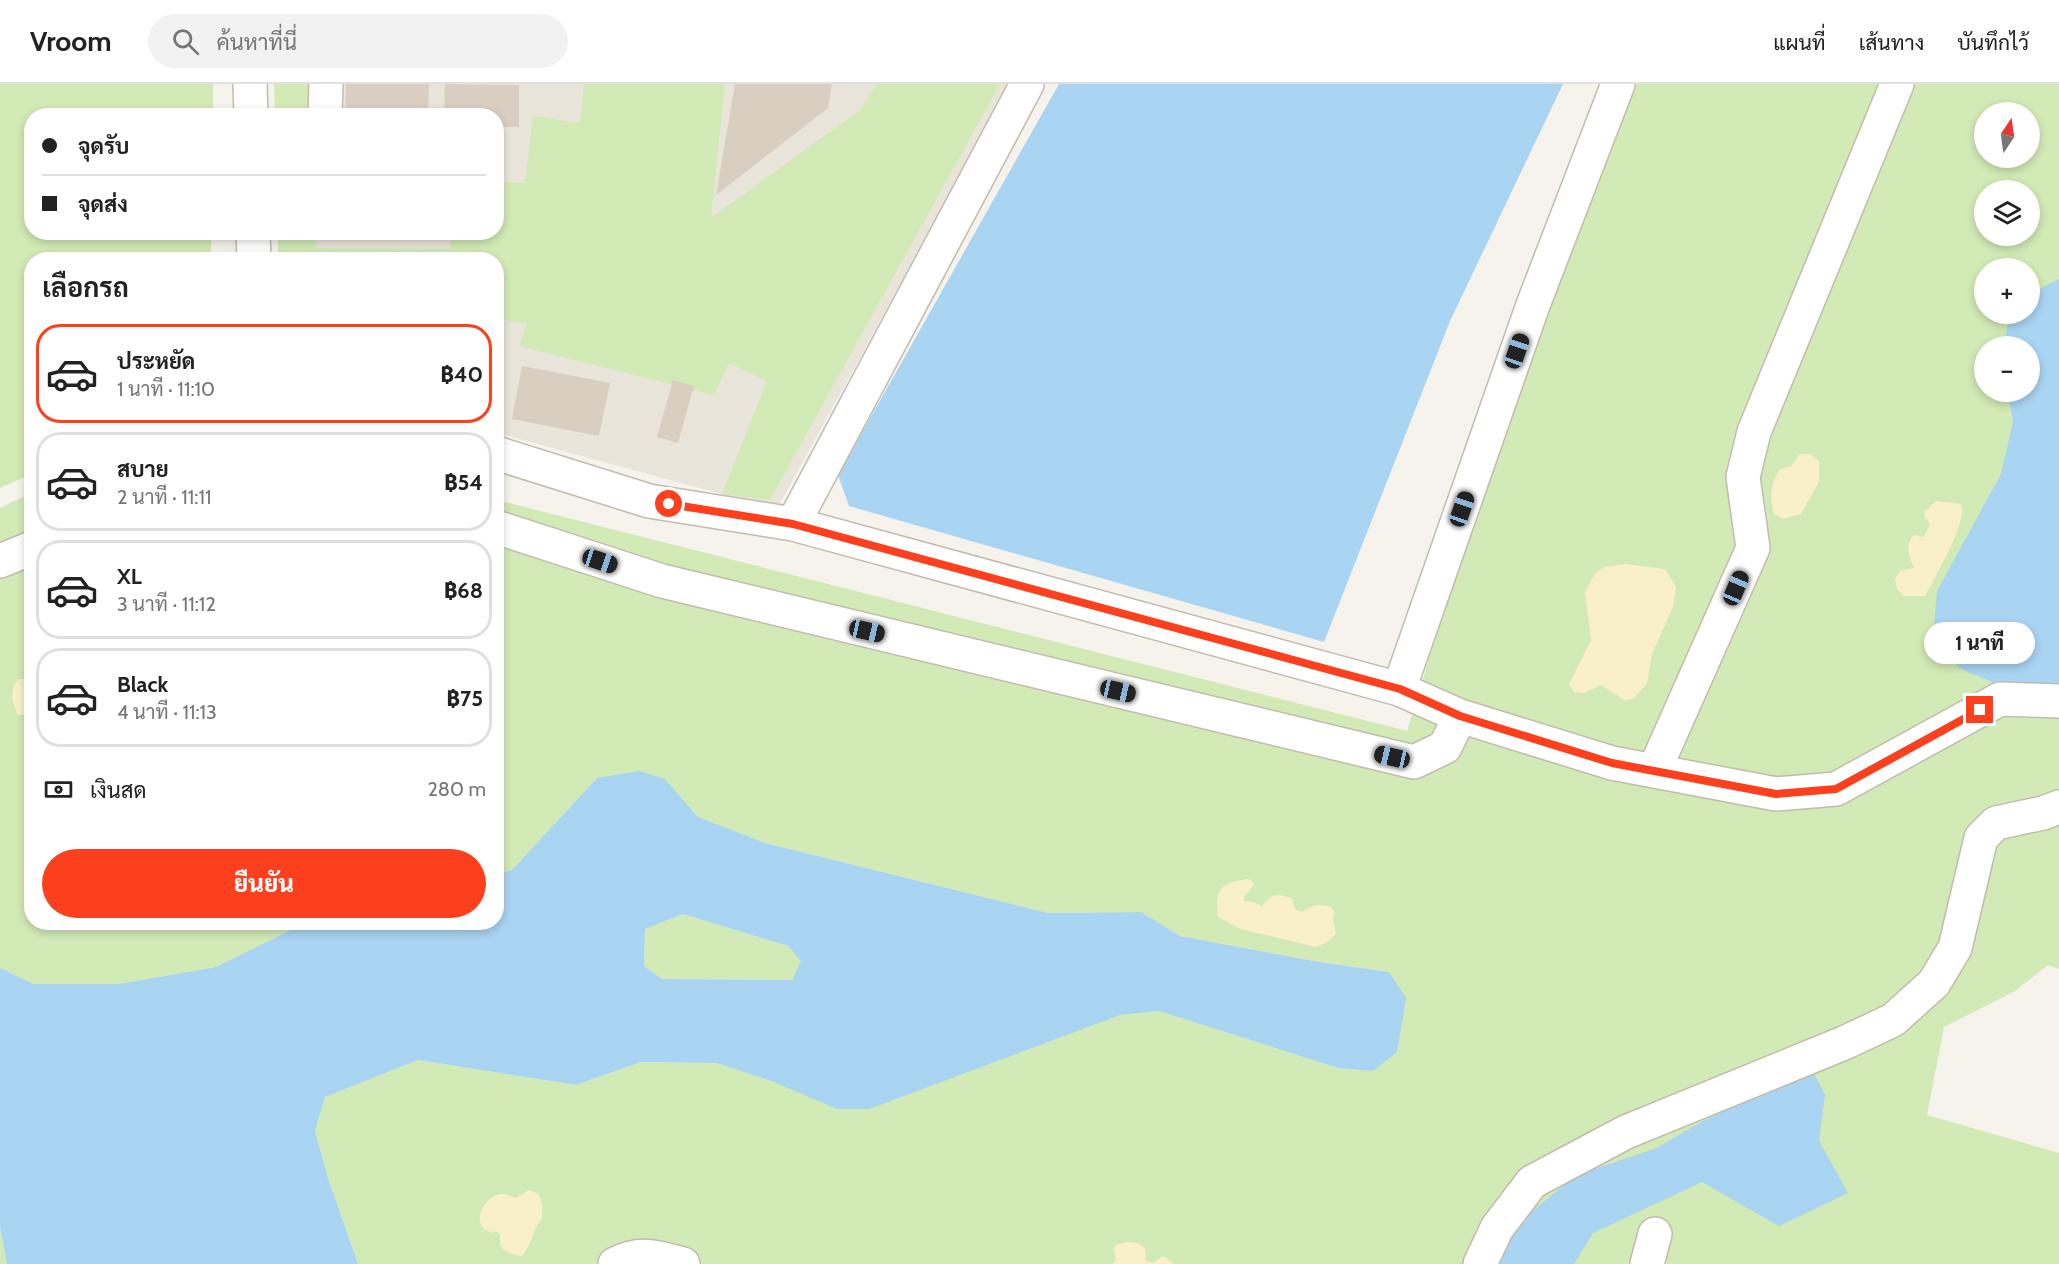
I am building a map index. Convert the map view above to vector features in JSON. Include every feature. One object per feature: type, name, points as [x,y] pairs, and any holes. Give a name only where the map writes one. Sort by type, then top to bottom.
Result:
[{"type":"street","points":[[250,84],[251,108]]},
{"type":"street","points":[[325,108],[326,84]]},
{"type":"street","points":[[793,524],[1027,84]]},
{"type":"street","points":[[1400,689],[1533,305],[1618,84]]},
{"type":"street","points":[[1654,771],[1753,548],[1743,477],[1754,432],[1897,84]]},
{"type":"street","points":[[504,456],[649,501],[793,524],[1400,689],[1460,716],[1612,763],[1776,794],[1836,789],[2000,699],[2059,701]]},
{"type":"street","points":[[504,530],[662,581],[1414,762],[1445,747],[1460,716]]},
{"type":"street","points":[[0,561],[24,551]]},
{"type":"street","points":[[1480,1264],[1497,1228],[1532,1182],[1626,1132],[1844,1043],[1893,1020],[1934,983],[1955,948],[1981,838],[1996,823],[2043,813],[2059,807]]},
{"type":"street","points":[[615,1264],[631,1256],[650,1256],[683,1264]]},
{"type":"shaded area","points":[[329,84],[1010,84],[777,509],[504,435],[504,252],[298,252],[307,240],[504,240],[504,108],[329,108]]},
{"type":"green space","points":[[0,84],[213,84],[213,108],[24,108],[24,240],[211,240],[211,252],[24,252],[24,477],[0,488]]},
{"type":"green space","points":[[274,84],[315,84],[315,108],[275,108]]},
{"type":"green space","points":[[584,84],[725,84],[711,218],[860,110],[877,84],[1000,84],[770,500],[722,494],[767,381],[729,363],[714,395],[519,346],[527,323],[504,320],[504,252],[278,252],[278,240],[315,240],[316,248],[450,249],[451,240],[504,240],[504,182],[525,183],[533,116],[580,123]]},
{"type":"green space","points":[[1624,84],[2059,84],[2059,969],[2048,965],[2015,991],[1944,1027],[1927,1115],[2059,1153],[2059,1264],[358,1264],[328,1178],[315,1131],[325,1097],[418,1060],[576,1085],[641,1062],[716,1063],[774,1082],[1120,1015],[1159,1011],[1338,1068],[1373,1071],[1388,972],[1319,962],[1180,936],[1141,912],[1048,913],[765,843],[698,817],[665,779],[597,778],[512,870],[504,872],[504,502],[1407,731],[1546,273]]},
{"type":"green space","points":[[24,496],[24,930],[291,930],[216,967],[119,984],[33,984],[0,968],[0,508]]},
{"type":"green space","points":[[683,914],[788,946],[802,961],[792,980],[662,979],[644,966],[645,929]]},
{"type":"green space","points":[[0,1227],[7,1264],[0,1264]]},
{"type":"sand","points":[[1800,454],[1810,454],[1819,461],[1819,482],[1801,514],[1783,519],[1774,514],[1771,497],[1773,486],[1779,470],[1791,466]]},
{"type":"sand","points":[[1936,501],[1961,504],[1960,523],[1925,596],[1904,596],[1897,589],[1895,579],[1900,571],[1914,568],[1909,555],[1909,543],[1914,535],[1924,537],[1930,524],[1924,516],[1925,511]]},
{"type":"sand","points":[[1625,564],[1665,569],[1676,587],[1673,607],[1652,654],[1647,684],[1633,699],[1624,700],[1601,685],[1584,693],[1574,692],[1569,684],[1591,640],[1585,592],[1595,573],[1604,567]]},
{"type":"sand","points":[[18,679],[24,679],[24,715],[18,715],[13,701],[12,692]]},
{"type":"sand","points":[[1248,879],[1254,885],[1244,897],[1244,901],[1262,906],[1272,896],[1278,895],[1292,898],[1295,909],[1300,911],[1316,905],[1330,906],[1334,911],[1333,921],[1336,934],[1326,943],[1316,947],[1240,929],[1218,917],[1217,900],[1221,889],[1231,883]]},
{"type":"sand","points":[[529,1190],[539,1194],[542,1219],[522,1256],[519,1256],[503,1249],[500,1244],[500,1234],[496,1231],[491,1233],[483,1228],[480,1218],[484,1206],[497,1195],[516,1198]]},
{"type":"sand","points":[[1127,1242],[1138,1243],[1145,1248],[1146,1261],[1153,1263],[1165,1257],[1174,1264],[1112,1264],[1116,1261],[1115,1245]]},
{"type":"water","points":[[1059,84],[1563,84],[1450,321],[1324,642],[849,506],[838,475]]},
{"type":"water","points":[[2059,279],[2059,689],[2017,693],[1959,668],[1934,628],[1937,591],[2001,474],[2013,422],[2010,402],[2040,402],[2040,336],[2006,336],[2009,324],[2040,324],[2041,288]]},
{"type":"water","points":[[639,771],[665,779],[698,817],[765,843],[1048,913],[1141,912],[1180,936],[1319,962],[1389,972],[1406,998],[1397,1052],[1373,1071],[1338,1068],[1159,1011],[1120,1015],[869,1109],[837,1109],[774,1082],[716,1063],[641,1062],[576,1085],[418,1060],[325,1097],[315,1131],[328,1178],[358,1264],[7,1264],[0,1227],[0,968],[33,984],[119,984],[216,967],[291,930],[504,930],[504,872],[512,870],[597,778]],"holes":[[[683,914],[788,946],[801,961],[792,980],[662,979],[644,966],[645,929]]]},
{"type":"water","points":[[1810,1066],[1825,1095],[1819,1141],[1848,1193],[1779,1226],[1702,1182],[1593,1233],[1574,1264],[1489,1264],[1497,1240],[1576,1175],[1657,1148],[1694,1126]]},
{"type":"building","points":[[346,84],[429,84],[428,108],[345,108]]},
{"type":"building","points":[[445,84],[519,85],[519,127],[504,127],[504,108],[444,108]]},
{"type":"building","points":[[735,84],[832,84],[828,108],[716,195]]},
{"type":"building","points":[[522,366],[610,383],[599,436],[512,419]]},
{"type":"building","points":[[673,380],[694,386],[678,443],[657,437]]},
{"type":"route","points":[[669,504],[793,524],[1400,689],[1460,716],[1612,763],[1776,794],[1836,789],[1980,710]]}]
